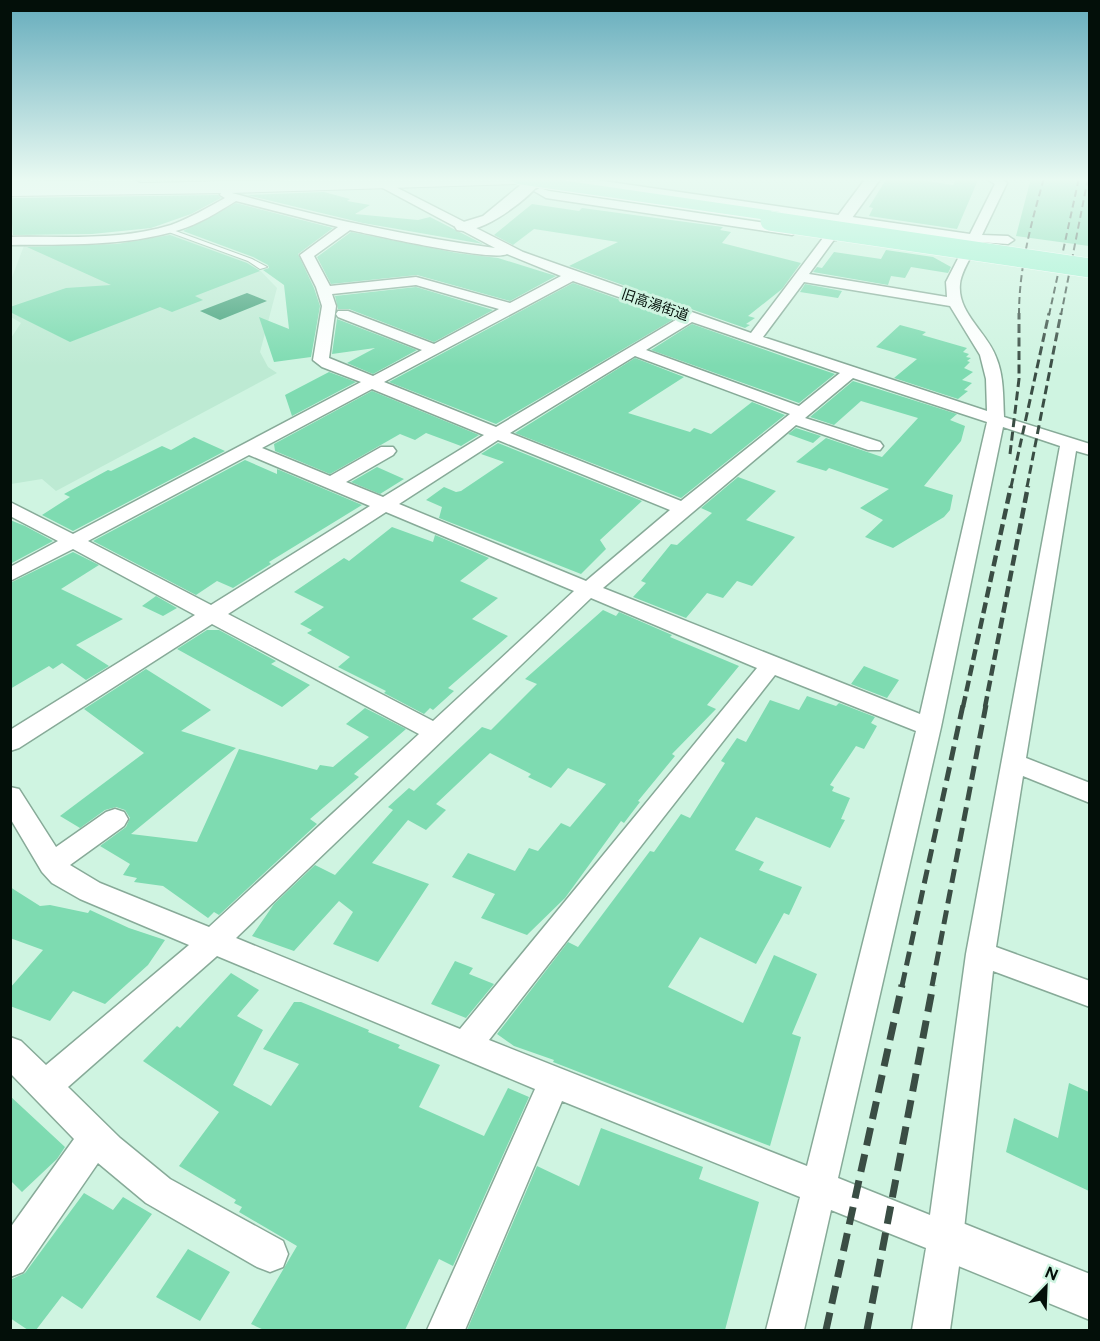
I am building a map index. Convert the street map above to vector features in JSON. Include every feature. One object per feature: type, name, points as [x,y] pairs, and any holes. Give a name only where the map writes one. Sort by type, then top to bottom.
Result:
[{"type":"main road","points":[[915,241],[1089,268]]},
{"type":"main road","points":[[935,241],[1089,262]]},
{"type":"street","points":[[10,241],[50,241]]},
{"type":"street","points":[[327,241],[307,255],[329,306],[321,360],[683,509]]},
{"type":"street","points":[[428,241],[475,250],[518,255]]},
{"type":"street","name":"旧高湯街道","points":[[490,241],[518,255],[572,276],[851,372],[1089,450]]},
{"type":"street","points":[[754,339],[827,241]]},
{"type":"street","points":[[855,241],[965,256]]},
{"type":"street","points":[[785,1330],[929,727],[996,419],[993,372],[987,353],[967,326],[952,296],[953,282],[973,241]]},
{"type":"street","points":[[10,575],[572,276]]},
{"type":"street","points":[[801,277],[956,303]]},
{"type":"street","points":[[324,291],[416,281],[511,308]]},
{"type":"street","points":[[343,314],[434,348]]},
{"type":"street","points":[[10,741],[498,433],[690,317]]},
{"type":"street","points":[[632,350],[874,446]]},
{"type":"street","points":[[45,1086],[212,943],[589,589],[851,372]]},
{"type":"street","points":[[931,1330],[945,1238],[980,954],[1069,443]]},
{"type":"street","points":[[247,448],[771,665],[929,727]]},
{"type":"street","points":[[331,483],[387,451]]},
{"type":"street","points":[[10,508],[436,732]]},
{"type":"street","points":[[466,1045],[771,665]]},
{"type":"street","points":[[1013,762],[1089,794]]},
{"type":"street","points":[[10,796],[52,864],[62,875],[90,891],[212,943],[722,1150],[819,1186],[1089,1298]]},
{"type":"street","points":[[52,864],[115,819]]},
{"type":"street","points":[[980,954],[1089,994]]},
{"type":"street","points":[[10,1051],[96,1137],[158,1191],[270,1254]]},
{"type":"street","points":[[446,1330],[554,1082]]},
{"type":"street","points":[[10,1259],[96,1137]]},
{"type":"lane","points":[[197,241],[263,267]]},
{"type":"shaded area","points":[[57,241],[192,241],[255,265],[277,288],[260,352],[268,367],[277,373],[56,491],[42,479],[11,484],[11,338],[21,323],[11,317],[11,280],[25,243]]},
{"type":"shaded area","points":[[247,293],[267,301],[220,320],[200,311]]},
{"type":"building","points":[[137,241],[185,241],[247,263],[260,271],[195,296],[203,300],[172,312],[160,307],[70,342],[10,312],[10,307],[66,288],[111,285],[27,247],[117,244]]},
{"type":"building","points":[[209,241],[316,241],[298,254],[320,306],[311,357],[274,362],[259,317],[289,329],[284,285],[263,270],[269,268],[268,265]]},
{"type":"building","points":[[339,241],[394,241],[457,253],[498,258],[556,276],[510,301],[417,275],[331,284],[317,257]]},
{"type":"building","points":[[505,241],[519,241],[513,245]]},
{"type":"building","points":[[609,241],[724,241],[722,243],[801,263],[782,289],[748,316],[755,318],[746,324],[750,325],[745,328],[569,266],[618,242]]},
{"type":"building","points":[[1049,241],[1089,241],[1089,246]]},
{"type":"building","points":[[886,250],[933,257],[951,267],[948,273],[911,267],[905,278],[891,276],[888,285],[813,272],[817,267],[822,268],[834,252],[881,259]]},
{"type":"building","points":[[573,283],[674,319],[496,424],[389,382]]},
{"type":"building","points":[[805,284],[842,291],[838,298],[800,292]]},
{"type":"building","points":[[416,287],[493,310],[434,342],[349,309],[338,309],[335,296]]},
{"type":"building","points":[[337,319],[417,350],[373,374],[347,363],[375,348],[332,354]]},
{"type":"building","points":[[692,324],[835,374],[799,403],[651,350]]},
{"type":"building","points":[[900,325],[926,332],[922,335],[967,348],[963,352],[969,354],[966,357],[971,358],[964,368],[973,372],[962,380],[972,383],[964,390],[968,391],[958,399],[894,378],[917,359],[876,347]]},
{"type":"building","points":[[635,358],[684,377],[628,413],[690,432],[694,428],[711,434],[752,402],[785,415],[681,498],[515,433]]},
{"type":"building","points":[[329,372],[356,382],[292,416],[285,395]]},
{"type":"building","points":[[853,381],[957,414],[950,420],[965,426],[961,441],[924,486],[953,495],[950,510],[944,517],[893,548],[865,537],[883,520],[860,508],[889,489],[829,468],[826,471],[796,462],[826,438],[882,457],[918,418],[861,401],[834,425],[810,417]]},
{"type":"building","points":[[372,391],[479,435],[461,446],[426,433],[415,440],[400,434],[330,474],[275,451],[274,444]]},
{"type":"building","points":[[796,428],[821,436],[813,443],[788,434]]},
{"type":"building","points":[[194,437],[225,451],[73,531],[42,515],[70,497],[64,494],[108,470],[111,471],[162,446],[171,450]]},
{"type":"building","points":[[498,443],[642,501],[600,540],[606,549],[581,574],[439,518],[442,507],[426,500],[444,487],[456,492],[461,491],[504,462],[481,454]]},
{"type":"building","points":[[245,460],[277,474],[277,469],[362,505],[269,562],[271,564],[233,588],[217,581],[196,595],[93,541]]},
{"type":"building","points":[[377,467],[404,479],[380,494],[351,482]]},
{"type":"building","points":[[738,477],[776,491],[746,520],[795,537],[752,586],[737,581],[723,598],[707,593],[686,618],[633,597],[646,583],[641,581],[671,544],[677,545],[712,513],[701,508]]},
{"type":"building","points":[[10,520],[25,526],[53,541],[10,564]]},
{"type":"building","points":[[392,527],[433,542],[435,535],[489,558],[460,581],[498,598],[472,619],[508,636],[448,688],[454,691],[433,710],[430,708],[424,714],[384,693],[386,691],[338,667],[350,657],[307,633],[312,630],[300,624],[324,607],[294,592],[344,558],[349,561]]},
{"type":"building","points":[[73,552],[99,565],[61,589],[123,619],[76,645],[109,666],[86,680],[62,663],[53,669],[49,666],[10,689],[10,583]]},
{"type":"building","points":[[156,596],[177,608],[163,616],[142,606]]},
{"type":"building","points":[[603,610],[616,616],[619,612],[672,635],[670,637],[739,666],[707,705],[716,709],[672,754],[675,756],[638,801],[640,802],[624,823],[621,821],[565,898],[527,935],[481,918],[495,894],[452,877],[468,853],[515,871],[529,848],[538,851],[561,823],[570,827],[606,784],[568,768],[551,788],[528,777],[531,774],[490,753],[436,804],[446,810],[426,830],[408,820],[372,863],[429,884],[378,962],[333,944],[353,912],[339,901],[294,951],[252,936],[274,904],[315,865],[335,875],[393,810],[388,807],[409,788],[414,791],[482,727],[491,730],[537,684],[525,679]]},
{"type":"building","points":[[207,630],[219,630],[276,661],[271,664],[310,685],[282,707],[177,649]]},
{"type":"building","points":[[864,666],[899,680],[887,698],[851,684]]},
{"type":"building","points":[[146,669],[211,710],[181,731],[236,748],[131,834],[197,842],[239,749],[317,770],[320,765],[333,767],[369,737],[346,724],[365,708],[406,729],[354,774],[359,777],[310,819],[317,824],[219,915],[214,912],[208,918],[163,886],[134,882],[137,878],[123,875],[130,864],[100,846],[126,827],[130,818],[125,810],[116,807],[105,810],[80,828],[60,816],[144,753],[84,709]]},
{"type":"building","points":[[807,696],[836,706],[839,703],[875,717],[871,723],[877,726],[864,749],[856,746],[830,785],[834,787],[832,791],[850,798],[841,819],[845,820],[830,848],[756,817],[735,850],[764,862],[759,870],[802,887],[789,915],[784,913],[756,964],[700,937],[668,987],[743,1023],[774,955],[817,974],[792,1034],[801,1037],[770,1146],[514,1046],[497,1034],[568,942],[578,947],[650,851],[654,852],[681,814],[690,818],[725,763],[721,761],[737,738],[746,742],[770,700],[799,710]]},
{"type":"building","points":[[10,887],[40,906],[50,905],[88,913],[90,910],[129,928],[165,940],[148,965],[105,1004],[73,991],[50,1021],[10,1006],[10,988],[43,950],[10,938]]},
{"type":"building","points":[[455,961],[473,968],[469,974],[494,984],[466,1018],[431,1004]]},
{"type":"building","points":[[231,973],[259,990],[237,1016],[263,1030],[233,1085],[271,1106],[299,1064],[263,1049],[294,1002],[301,1002],[369,1030],[368,1032],[400,1045],[398,1048],[440,1065],[419,1107],[484,1136],[508,1088],[529,1097],[453,1266],[439,1259],[405,1330],[264,1330],[251,1324],[297,1246],[239,1212],[242,1207],[234,1203],[236,1200],[179,1166],[219,1112],[143,1061],[177,1026],[180,1028]]},
{"type":"building","points":[[1069,1083],[1089,1092],[1089,1191],[1006,1152],[1014,1118],[1058,1138]]},
{"type":"building","points":[[10,1096],[65,1147],[57,1159],[22,1192],[10,1180]]},
{"type":"building","points":[[601,1128],[703,1167],[699,1179],[759,1202],[725,1330],[467,1330],[537,1166],[579,1186]]},
{"type":"building","points":[[84,1193],[113,1210],[123,1197],[152,1214],[82,1309],[62,1296],[36,1330],[28,1330],[10,1318],[10,1280],[25,1273]]},
{"type":"building","points":[[188,1249],[230,1272],[200,1321],[156,1297]]},
{"type":"railway","points":[[1019,315],[1023,263],[1028,241]]},
{"type":"railway","points":[[1049,315],[1065,241]]},
{"type":"railway","points":[[1061,315],[1076,241]]},
{"type":"railway","points":[[1011,487],[1049,313]]},
{"type":"railway","points":[[1027,487],[1061,313]]},
{"type":"railway","points":[[1010,454],[1019,379],[1019,315]]},
{"type":"railway","points":[[963,707],[1011,486]]},
{"type":"railway","points":[[985,707],[1028,486]]},
{"type":"railway","points":[[902,986],[963,705]]},
{"type":"railway","points":[[932,986],[986,705]]},
{"type":"railway","points":[[826,1330],[902,985]]},
{"type":"railway","points":[[867,1330],[933,985]]}]
